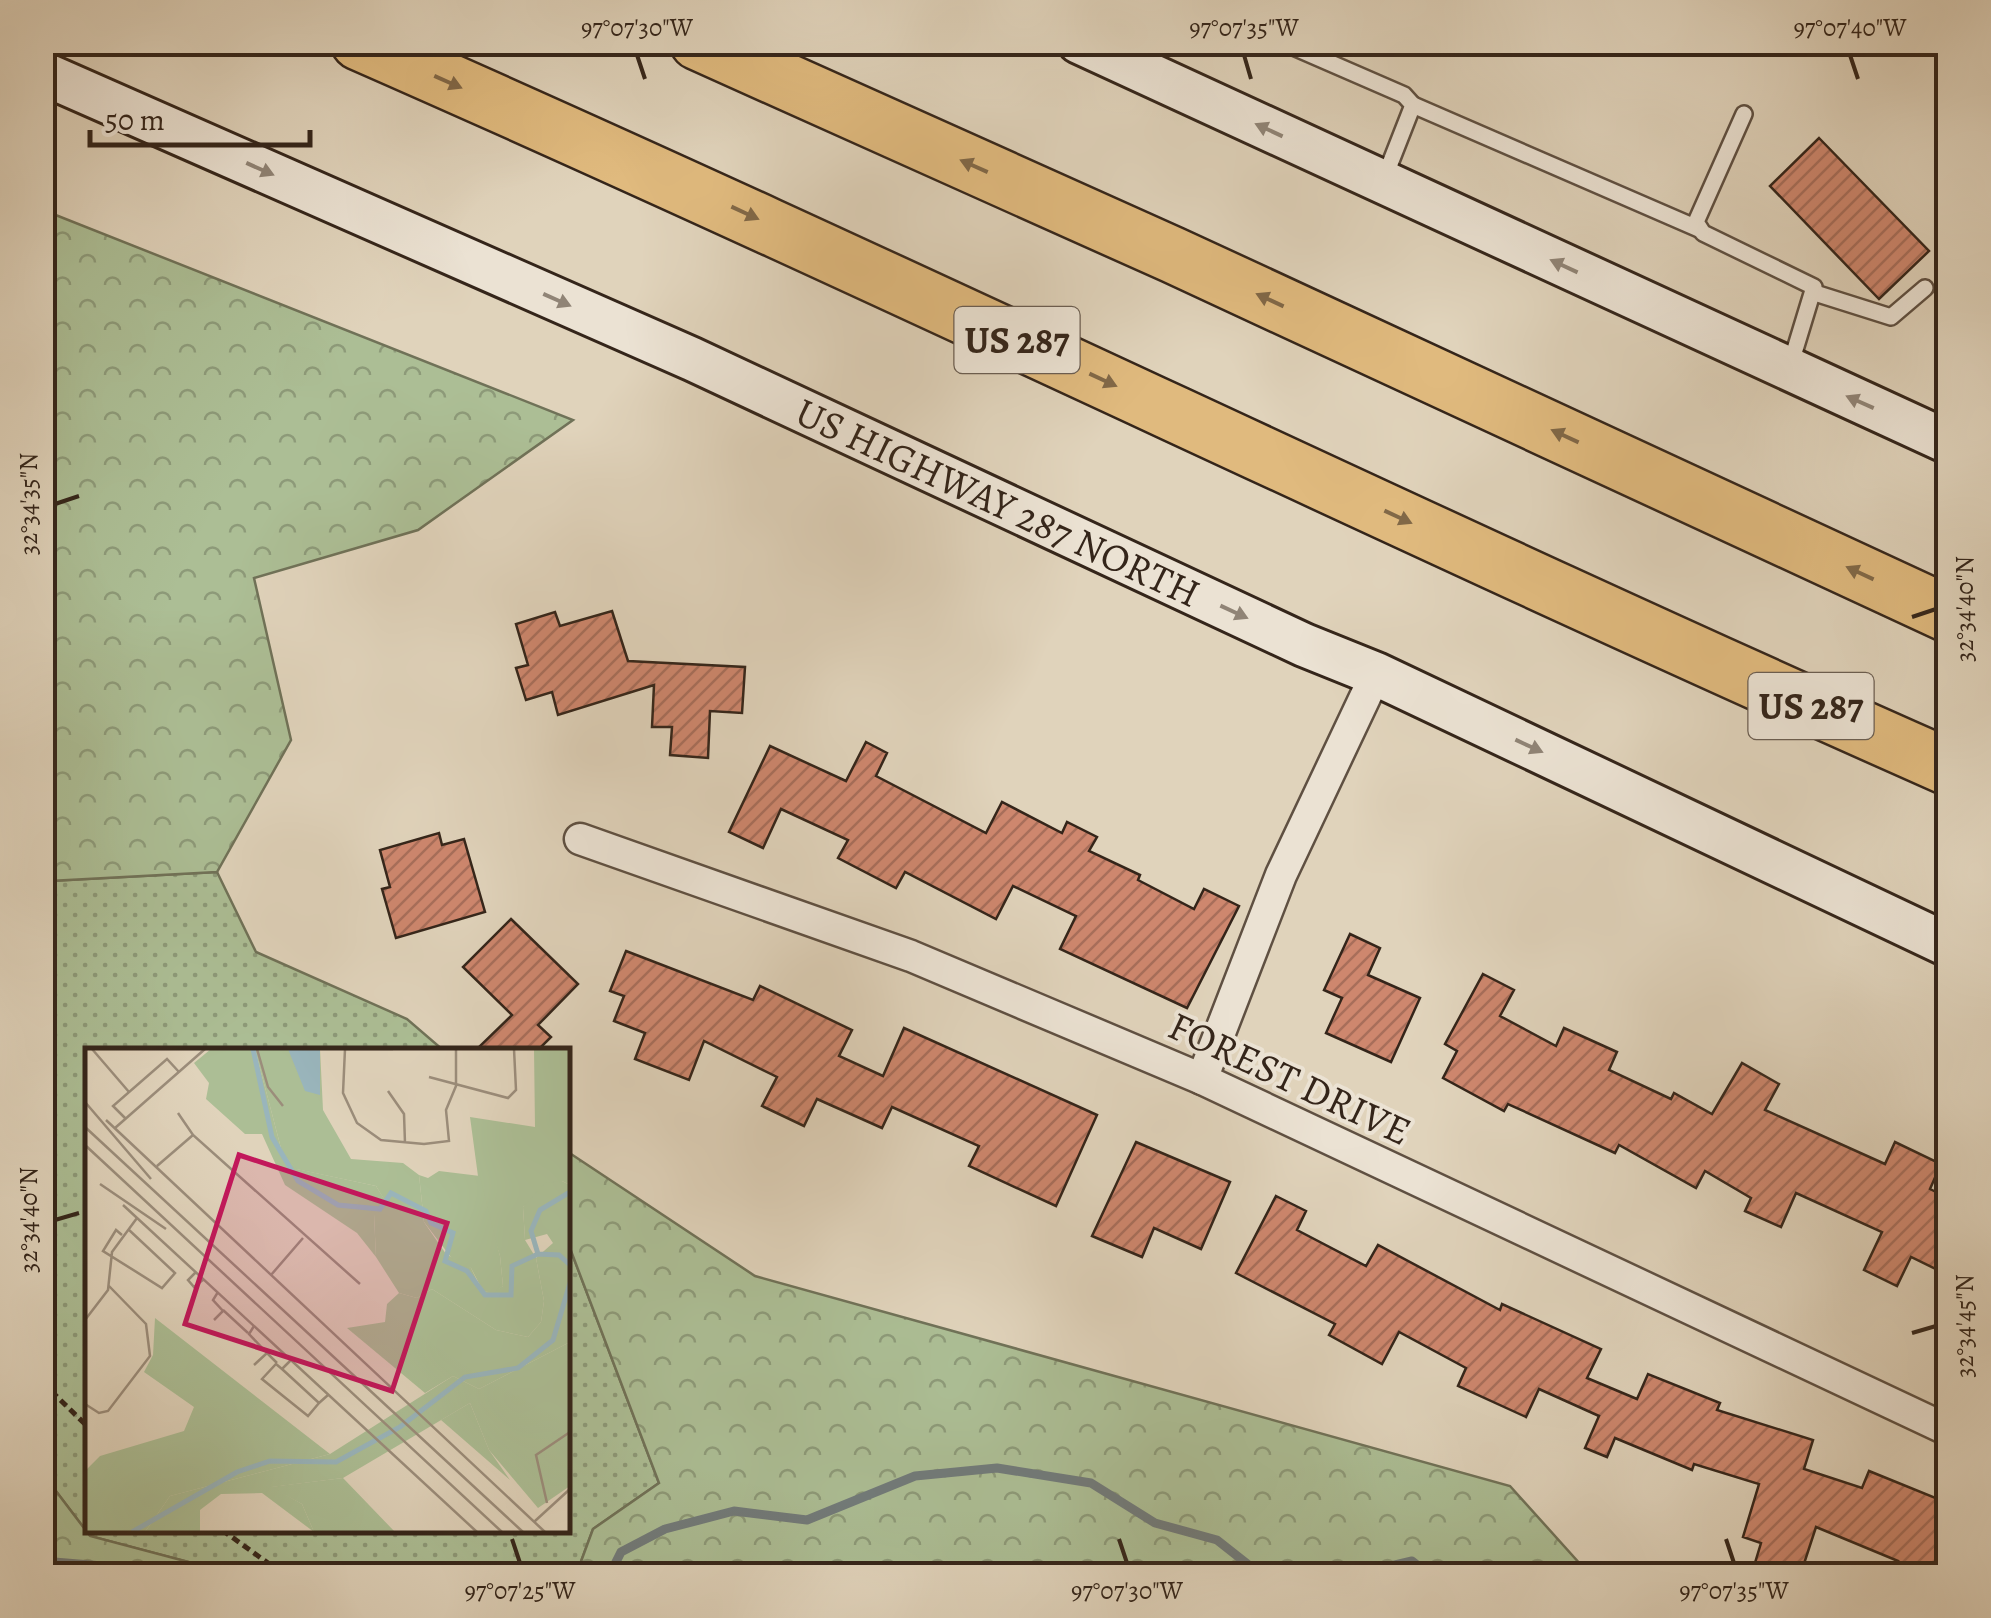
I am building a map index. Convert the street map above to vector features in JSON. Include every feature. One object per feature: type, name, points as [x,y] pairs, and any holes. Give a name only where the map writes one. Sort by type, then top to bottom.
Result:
[{"type":"highway","name":"US 287","points":[[359,42],[680,183],[1673,645],[1948,767]]},
{"type":"highway","points":[[698,42],[1173,255],[1948,614]]},
{"type":"main road","points":[[1079,42],[1948,442]]},
{"type":"main road","name":"US HIGHWAY 287 NORTH","points":[[42,73],[692,359],[1304,645],[1376,674],[1948,944]]},
{"type":"street","points":[[1202,1079],[1281,875],[1376,674]]},
{"type":"street","name":"FOREST DRIVE","points":[[580,839],[911,956],[1202,1079],[1948,1430]]},
{"type":"lane","points":[[1282,42],[1404,95],[1413,105],[1808,280],[1815,293],[1891,317],[1924,288]]},
{"type":"lane","points":[[1382,182],[1413,105]]},
{"type":"lane","points":[[1699,229],[1696,222],[1744,114]]},
{"type":"lane","points":[[1788,369],[1815,293]]},
{"type":"path","points":[[42,1382],[85,1424]]},
{"type":"path","points":[[226,1533],[286,1576]]},
{"type":"green space","points":[[43,210],[573,420],[418,530],[254,578],[291,740],[217,872],[50,881],[43,888]]},
{"type":"green space","points":[[217,872],[256,952],[407,1019],[441,1048],[85,1048],[85,1529],[43,1474],[43,888],[49,881]]},
{"type":"green space","points":[[570,1153],[755,1276],[1510,1486],[1590,1575],[576,1575],[593,1529],[659,1483],[570,1248]]},
{"type":"green space","points":[[570,1248],[659,1483],[593,1529],[576,1575],[205,1576],[200,1565],[88,1533],[570,1533]]},
{"type":"green space","points":[[43,1474],[85,1533],[200,1565],[205,1575],[43,1575]]},
{"type":"building","points":[[1819,138],[1929,251],[1879,299],[1770,186]]},
{"type":"building","points":[[612,611],[628,661],[745,667],[742,713],[710,711],[708,758],[670,755],[672,727],[652,727],[654,685],[558,715],[552,692],[526,700],[516,668],[528,665],[516,624],[555,612],[560,626]]},
{"type":"building","points":[[866,742],[887,753],[876,776],[986,833],[1002,802],[1062,833],[1067,822],[1097,837],[1089,851],[1140,875],[1138,880],[1194,909],[1204,889],[1239,906],[1187,1008],[1060,949],[1076,916],[1013,886],[996,919],[905,872],[896,888],[838,858],[848,840],[781,809],[763,848],[729,832],[770,746],[846,781]]},
{"type":"building","points":[[439,833],[442,845],[464,839],[485,912],[396,938],[382,889],[390,887],[380,850]]},
{"type":"building","points":[[511,919],[578,984],[538,1025],[551,1037],[540,1048],[478,1048],[512,1015],[463,967]]},
{"type":"building","points":[[1350,934],[1380,948],[1368,975],[1420,998],[1391,1062],[1326,1033],[1342,998],[1324,990]]},
{"type":"building","points":[[626,951],[753,1000],[760,986],[852,1030],[839,1056],[883,1076],[904,1028],[1097,1115],[1056,1206],[969,1166],[979,1146],[892,1107],[882,1128],[817,1099],[804,1126],[762,1106],[777,1077],[704,1041],[689,1080],[635,1059],[645,1033],[614,1021],[624,996],[610,991]]},
{"type":"building","points":[[1483,974],[1514,990],[1500,1016],[1556,1046],[1564,1028],[1617,1052],[1609,1070],[1671,1099],[1674,1093],[1712,1114],[1742,1063],[1779,1084],[1765,1110],[1885,1164],[1895,1142],[1941,1164],[1930,1189],[1948,1198],[1948,1275],[1911,1257],[1897,1286],[1864,1270],[1882,1232],[1796,1193],[1781,1227],[1745,1211],[1751,1198],[1705,1171],[1696,1188],[1619,1145],[1615,1153],[1508,1104],[1504,1111],[1443,1078],[1457,1051],[1445,1044]]},
{"type":"building","points":[[1136,1142],[1230,1182],[1201,1249],[1154,1228],[1142,1257],[1092,1236]]},
{"type":"building","points":[[1276,1196],[1306,1211],[1297,1230],[1366,1266],[1378,1245],[1500,1310],[1502,1304],[1601,1349],[1587,1378],[1637,1399],[1648,1374],[1720,1403],[1717,1410],[1813,1440],[1804,1469],[1862,1488],[1869,1471],[1948,1503],[1948,1535],[1932,1576],[1891,1576],[1898,1561],[1816,1527],[1800,1576],[1755,1563],[1761,1543],[1743,1537],[1759,1484],[1694,1464],[1692,1470],[1615,1438],[1607,1457],[1585,1448],[1599,1416],[1539,1389],[1526,1417],[1458,1386],[1466,1368],[1399,1332],[1382,1364],[1329,1335],[1335,1324],[1236,1273]]},
{"type":"waterway","points":[[609,1576],[621,1552],[665,1529],[734,1511],[807,1520],[915,1476],[997,1468],[1091,1483],[1155,1523],[1217,1540],[1255,1570],[1284,1576]]},
{"type":"waterway","points":[[42,1561],[139,1569],[152,1576]]},
{"type":"waterway","points":[[1348,1576],[1412,1561],[1431,1576]]}]
